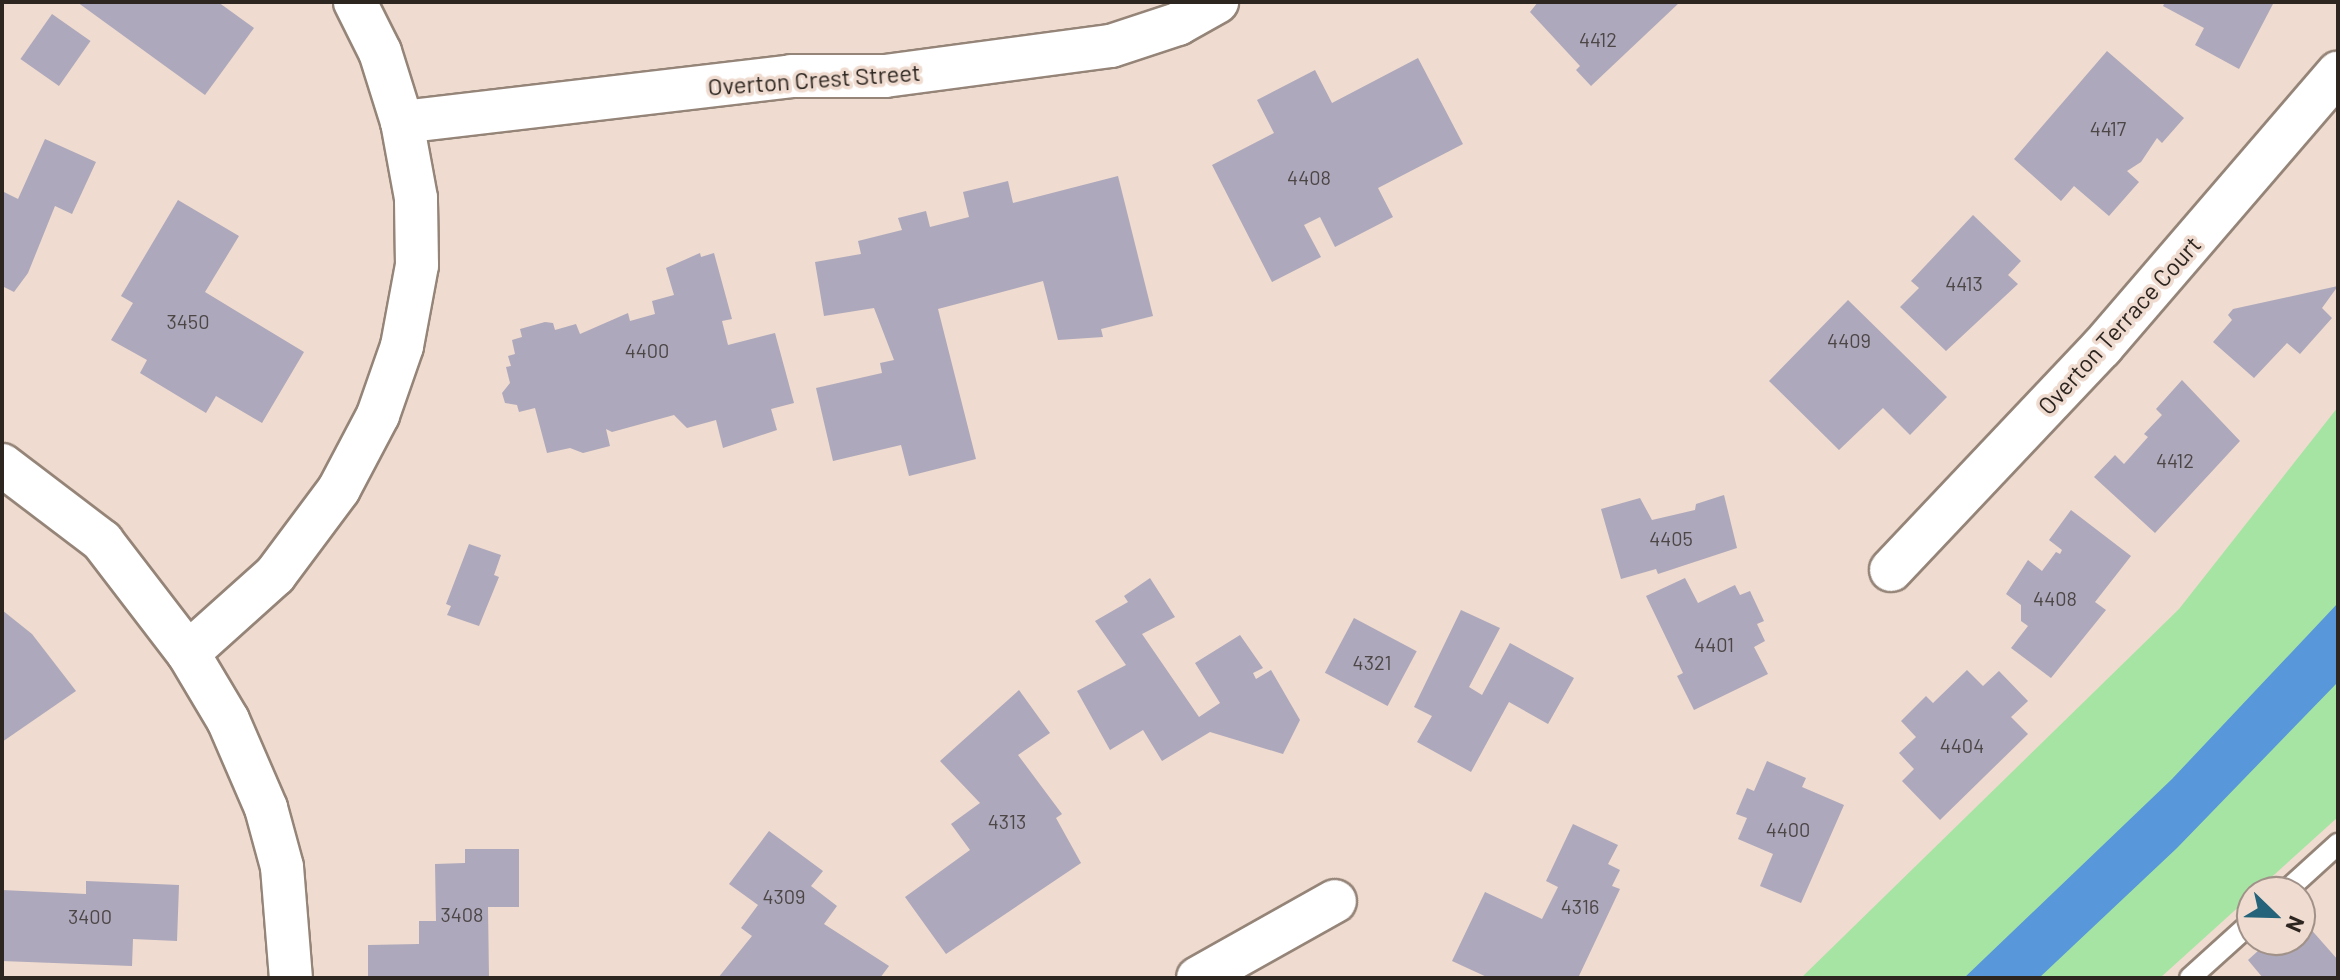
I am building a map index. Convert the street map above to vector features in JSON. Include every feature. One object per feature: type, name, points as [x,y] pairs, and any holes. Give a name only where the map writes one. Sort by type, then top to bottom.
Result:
[{"type":"street","points":[[188,653],[275,575],[339,489],[378,415],[402,346],[417,265],[416,198],[402,122],[380,52],[355,2]]},
{"type":"street","name":"Overton Crest Street","points":[[402,122],[791,76],[885,76],[1111,46],[1178,24],[1217,2]]},
{"type":"street","name":"Overton Terrace Court","points":[[1891,570],[2102,347],[2338,73]]},
{"type":"street","points":[[2,465],[102,541],[188,653],[228,720],[266,808],[282,867],[291,978]]},
{"type":"street","points":[[1198,978],[1335,901]]},
{"type":"lane","points":[[2303,876],[2338,844]]},
{"type":"lane","points":[[2190,978],[2236,936]]},
{"type":"green space","points":[[2338,407],[2338,817],[2273,876],[2236,876],[2236,909],[2160,978],[1801,978],[2179,609]]},
{"type":"water","points":[[2338,603],[2338,682],[2177,848],[2039,978],[1964,978],[2172,779]]},
{"type":"building","points":[[77,2],[218,2],[254,28],[205,95]]},
{"type":"building","points":[[1538,2],[1680,2],[1591,86],[1576,70],[1580,66],[1530,12]]},
{"type":"building","points":[[2165,2],[2274,2],[2239,69],[2195,45],[2204,28],[2163,6]]},
{"type":"building","points":[[52,14],[91,41],[59,86],[20,59]]},
{"type":"building","points":[[2107,51],[2184,118],[2162,143],[2157,138],[2141,162],[2127,171],[2139,182],[2109,216],[2074,186],[2061,201],[2014,159]]},
{"type":"building","points":[[1418,58],[1463,144],[1378,188],[1393,217],[1335,247],[1320,217],[1304,225],[1321,257],[1272,282],[1212,165],[1274,133],[1257,100],[1315,70],[1332,103]]},
{"type":"building","points":[[45,139],[96,162],[72,214],[55,206],[28,273],[14,292],[2,286],[2,191],[18,199]]},
{"type":"building","points":[[1118,176],[1153,316],[1101,329],[1103,337],[1058,340],[1043,281],[938,309],[976,459],[909,476],[901,445],[833,461],[816,388],[882,373],[880,363],[894,360],[874,308],[824,316],[815,262],[861,254],[858,241],[902,230],[898,218],[926,211],[930,227],[969,217],[963,192],[1008,181],[1013,203]]},
{"type":"building","points":[[178,200],[239,236],[205,292],[304,352],[262,423],[216,396],[206,413],[140,373],[147,360],[111,340],[133,303],[121,296]]},
{"type":"building","points":[[1973,215],[2021,261],[2008,275],[2018,284],[1946,351],[1900,307],[1919,288],[1911,281]]},
{"type":"building","points":[[700,253],[701,257],[714,253],[732,319],[722,321],[728,345],[775,333],[794,403],[771,409],[777,430],[723,448],[716,420],[687,428],[674,415],[612,432],[606,429],[610,446],[583,453],[570,448],[547,453],[535,408],[519,412],[517,405],[505,403],[502,393],[510,383],[506,367],[511,366],[508,356],[515,354],[512,340],[522,337],[520,329],[545,322],[553,323],[555,330],[576,324],[580,334],[628,313],[630,321],[655,314],[652,301],[674,295],[666,268]]},
{"type":"building","points":[[2338,286],[2322,308],[2332,318],[2300,354],[2287,343],[2254,378],[2213,342],[2232,320],[2228,315],[2233,309]]},
{"type":"building","points":[[1848,300],[1947,397],[1910,435],[1883,408],[1839,450],[1769,381]]},
{"type":"building","points":[[2182,380],[2240,441],[2155,533],[2094,477],[2115,455],[2124,464],[2148,437],[2144,434],[2162,415],[2156,409]]},
{"type":"building","points":[[1724,495],[1737,548],[1658,574],[1656,569],[1621,579],[1601,509],[1640,498],[1652,520],[1695,510],[1696,504]]},
{"type":"building","points":[[2071,510],[2131,556],[2095,602],[2106,610],[2051,678],[2011,648],[2028,626],[2021,621],[2021,605],[2006,594],[2028,560],[2042,571],[2056,552],[2060,554],[2062,550],[2049,540]]},
{"type":"building","points":[[469,544],[501,555],[494,575],[499,577],[479,626],[447,615],[451,606],[446,604]]},
{"type":"building","points":[[1150,578],[1175,617],[1142,634],[1199,717],[1220,703],[1195,663],[1240,635],[1263,668],[1253,673],[1256,679],[1271,670],[1300,720],[1283,754],[1210,732],[1162,761],[1143,730],[1110,750],[1077,691],[1126,665],[1095,621],[1128,602],[1124,596]]},
{"type":"building","points":[[1685,578],[1698,603],[1735,585],[1740,595],[1750,591],[1764,621],[1757,624],[1765,641],[1754,647],[1768,674],[1694,710],[1677,676],[1683,673],[1646,596]]},
{"type":"building","points":[[2,610],[32,634],[76,691],[2,742]]},
{"type":"building","points":[[1461,610],[1500,628],[1469,687],[1482,695],[1510,643],[1574,678],[1548,724],[1509,702],[1471,772],[1417,742],[1432,716],[1414,707]]},
{"type":"building","points":[[1354,618],[1417,651],[1388,706],[1325,673]]},
{"type":"building","points":[[1967,670],[1983,686],[1999,671],[2028,701],[2011,717],[2028,734],[1940,820],[1902,781],[1914,769],[1899,753],[1916,737],[1901,721],[1926,696],[1933,703]]},
{"type":"building","points":[[1019,690],[1050,733],[1018,755],[1062,814],[1056,818],[1081,863],[946,954],[905,897],[970,850],[951,824],[980,803],[940,761]]},
{"type":"building","points":[[1767,761],[1806,778],[1802,787],[1844,805],[1801,903],[1760,886],[1773,854],[1738,839],[1747,818],[1736,814],[1747,788],[1754,791]]},
{"type":"building","points":[[1573,824],[1618,845],[1608,864],[1620,870],[1612,886],[1620,889],[1578,978],[1489,978],[1452,961],[1485,892],[1542,919],[1558,887],[1546,881]]},
{"type":"building","points":[[769,831],[823,871],[811,886],[837,906],[824,924],[889,966],[880,978],[718,978],[752,936],[741,928],[758,905],[729,884]]},
{"type":"building","points":[[465,849],[519,849],[519,907],[488,907],[489,978],[368,978],[368,945],[419,944],[419,921],[436,921],[435,864],[465,863]]},
{"type":"building","points":[[86,881],[179,885],[177,941],[133,939],[132,966],[2,961],[2,890],[86,894]]},
{"type":"building","points":[[2316,935],[2338,960],[2338,978],[2263,978],[2248,960],[2252,956],[2316,956]]}]
